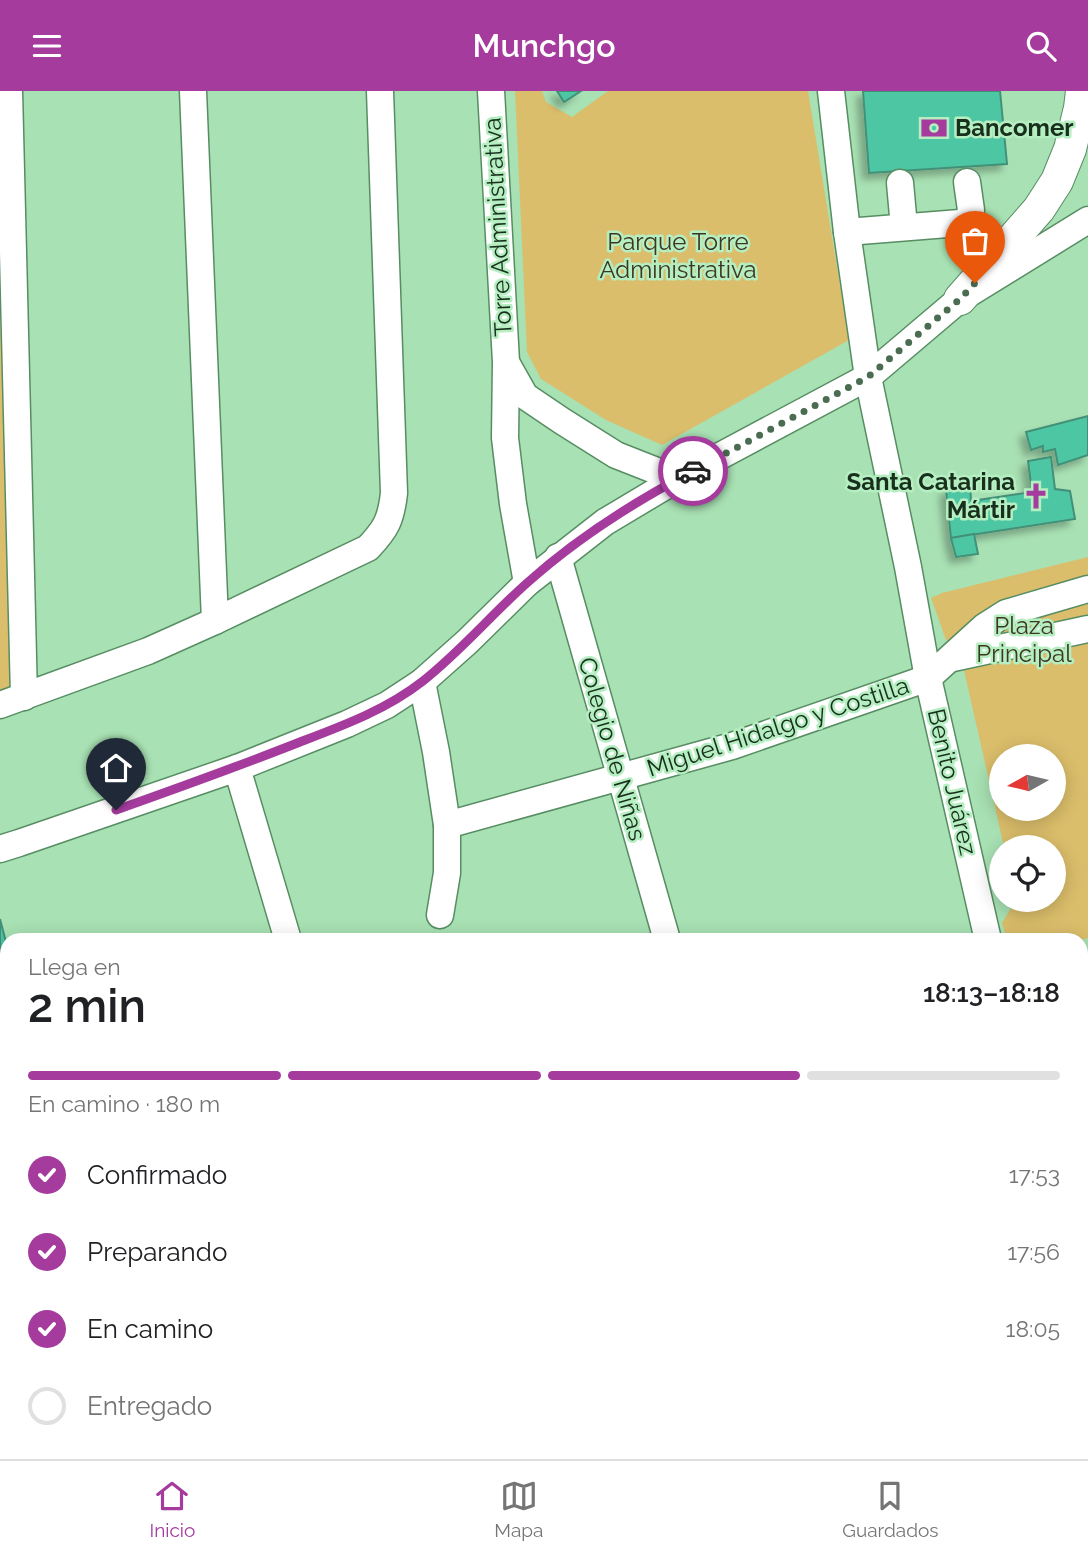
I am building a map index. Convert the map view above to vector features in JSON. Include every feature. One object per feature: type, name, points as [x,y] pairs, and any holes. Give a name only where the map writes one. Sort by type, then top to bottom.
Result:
[{"type":"main road","points":[[960,299],[1039,209],[1058,181],[1070,149],[1082,91]]},
{"type":"street","points":[[9,91],[12,701],[148,651],[215,621],[368,548],[382,533],[392,514],[394,493],[380,91]]},
{"type":"street","points":[[192,91],[215,621]]},
{"type":"street","name":"Torre Administrativa","points":[[491,91],[506,362],[505,437],[527,583]]},
{"type":"street","name":"Benito Juárez","points":[[831,91],[847,232],[868,377],[928,678],[986,933]]},
{"type":"street","points":[[847,232],[960,223],[968,220],[971,210],[967,182]]},
{"type":"street","points":[[900,183],[904,227]]},
{"type":"street","points":[[0,849],[237,768],[387,705],[422,682],[527,583],[605,522],[677,479],[868,377],[960,299],[1088,220]]},
{"type":"street","name":"Torre Administrativa","points":[[506,362],[525,396],[616,454],[677,479]]},
{"type":"street","name":"Colegio de Niñas","points":[[558,557],[665,933]]},
{"type":"street","name":"Miguel Hidalgo y Costilla","points":[[447,825],[732,746],[928,678],[984,627],[1006,613],[1088,589]]},
{"type":"street","points":[[952,658],[1088,629]]},
{"type":"street","points":[[422,682],[447,825],[447,873],[440,915]]},
{"type":"street","points":[[237,768],[286,933]]},
{"type":"green space","name":"Parque Torre Administrativa","points":[[515,91],[542,91],[546,102],[572,117],[608,91],[808,91],[849,340],[662,445],[606,420],[541,379],[527,352]]},
{"type":"green space","points":[[0,308],[12,687],[0,690]]},
{"type":"green space","name":"Plaza Principal","points":[[1088,557],[1088,933],[1005,933],[1002,923],[1009,912],[1066,912],[1066,835],[1001,835],[998,821],[1066,821],[1066,744],[989,744],[989,781],[961,657],[955,646],[946,640],[931,598]]},
{"type":"building","points":[[557,91],[581,91],[564,102]]},
{"type":"building","name":"Bancomer","points":[[863,91],[1000,91],[1007,164],[869,173]]},
{"type":"building","points":[[1088,416],[1088,455],[1058,465],[1055,449],[1043,452],[1043,446],[1031,450],[1026,432]]},
{"type":"building","name":"Santa Catarina Mártir","points":[[1051,457],[1055,489],[1070,491],[1075,519],[951,538],[946,490],[970,484],[971,501],[1032,492],[1028,461]]},
{"type":"building","points":[[974,534],[978,554],[956,557],[951,538]]},
{"type":"way so far","points":[[693,471],[868,377],[960,299],[975,283]]},
{"type":"place","name":"Bancomer","points":[[934,128]]},
{"type":"place","name":"Santa Catarina Mártir","points":[[1036,496]]},
{"type":"route","points":[[116,810],[237,768],[387,705],[422,682],[558,557],[605,522],[693,471]]}]
